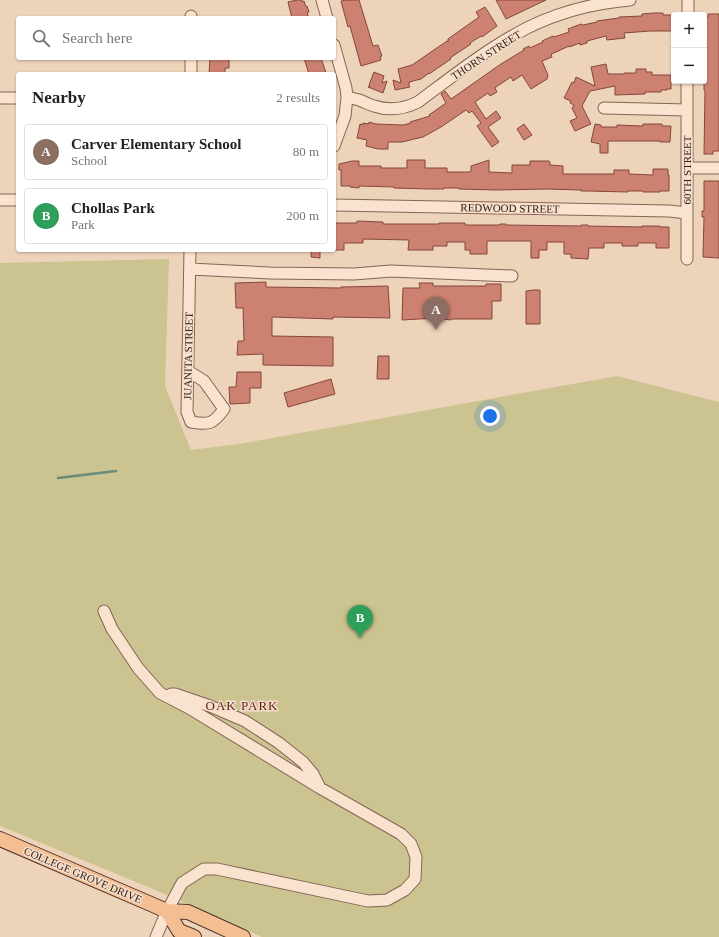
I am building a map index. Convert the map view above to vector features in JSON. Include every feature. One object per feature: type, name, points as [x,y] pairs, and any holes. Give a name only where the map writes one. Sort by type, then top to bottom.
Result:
[{"type":"main road","name":"COLLEGE GROVE DRIVE","points":[[0,839],[167,911],[188,912],[243,937]]},
{"type":"main road","points":[[167,911],[179,931],[194,937]]},
{"type":"street","points":[[322,0],[326,16]]},
{"type":"street","name":"THORN STREET","points":[[347,97],[387,109],[411,106],[475,60],[528,28],[567,12],[609,2],[630,0]]},
{"type":"street","points":[[688,0],[688,12]]},
{"type":"street","points":[[336,52],[347,97],[346,116],[336,141]]},
{"type":"street","points":[[191,60],[191,72]]},
{"type":"street","name":"60TH STREET","points":[[686,259],[687,84]]},
{"type":"street","points":[[0,98],[16,98]]},
{"type":"street","points":[[604,108],[687,110]]},
{"type":"street","points":[[687,168],[719,168]]},
{"type":"street","points":[[0,200],[16,200]]},
{"type":"street","name":"REDWOOD STREET","points":[[336,204],[669,211],[687,213]]},
{"type":"street","name":"JUANITA STREET","points":[[188,371],[204,381],[224,409],[217,418],[206,424],[191,422],[187,412],[190,252]]},
{"type":"street","points":[[190,269],[270,273],[354,274],[391,271],[512,276]]},
{"type":"street","points":[[104,611],[112,629],[138,668],[160,693],[401,834],[411,844],[416,857],[415,879],[405,890],[387,900],[368,901],[216,869],[204,869],[182,883],[167,911],[156,937]]},
{"type":"street","points":[[160,693],[175,694],[245,720],[279,743],[303,762],[313,774],[320,788]]},
{"type":"shaded area","points":[[169,259],[165,386],[191,450],[239,444],[617,376],[719,402],[719,937],[262,937],[153,889],[0,826],[0,263]]},
{"type":"building","points":[[297,0],[302,0],[302,2],[304,1],[309,12],[307,13],[308,16],[292,16],[288,2]]},
{"type":"building","points":[[359,0],[373,46],[378,45],[382,56],[380,57],[381,60],[361,66],[350,26],[348,27],[341,1]]},
{"type":"building","points":[[496,0],[546,0],[506,19]]},
{"type":"building","points":[[485,7],[497,26],[482,37],[481,36],[470,43],[471,44],[429,74],[421,79],[409,82],[410,83],[408,84],[410,87],[395,90],[393,80],[401,83],[398,69],[412,65],[447,41],[448,42],[448,39],[479,17],[476,12]]},
{"type":"building","points":[[663,13],[663,15],[671,15],[671,31],[624,33],[625,38],[607,40],[606,36],[587,41],[587,43],[580,45],[580,43],[569,46],[551,54],[552,57],[542,61],[548,75],[547,79],[531,89],[522,75],[513,81],[511,77],[495,88],[497,92],[490,96],[488,93],[475,102],[486,119],[496,111],[501,118],[488,127],[499,142],[492,147],[477,126],[481,123],[472,111],[469,113],[466,110],[423,137],[402,142],[388,142],[388,149],[378,149],[366,146],[367,140],[357,138],[360,124],[363,125],[363,123],[369,124],[369,122],[376,124],[403,125],[430,116],[429,115],[446,103],[441,94],[445,91],[451,99],[524,50],[523,49],[529,46],[530,48],[553,36],[554,37],[569,32],[568,29],[581,24],[583,25],[619,17],[642,16],[642,14]]},
{"type":"building","points":[[708,14],[719,14],[719,151],[713,151],[713,154],[704,154],[704,84],[707,84]]},
{"type":"building","points":[[210,60],[229,60],[229,68],[225,68],[225,72],[209,72]]},
{"type":"building","points":[[305,60],[322,60],[326,72],[308,72]]},
{"type":"building","points":[[606,64],[608,74],[636,73],[636,69],[646,69],[646,72],[652,72],[652,75],[671,75],[671,89],[661,90],[661,92],[645,92],[645,94],[615,95],[615,86],[590,91],[582,106],[591,124],[575,131],[570,121],[577,118],[572,108],[574,105],[570,103],[571,101],[564,98],[572,82],[574,83],[576,77],[595,86],[591,67]]},
{"type":"building","points":[[374,72],[384,76],[382,83],[387,81],[383,93],[368,87],[370,86],[369,85]]},
{"type":"building","points":[[524,124],[532,135],[524,140],[517,129]]},
{"type":"building","points":[[595,124],[601,125],[601,127],[617,127],[617,125],[643,126],[643,124],[662,124],[662,126],[671,126],[670,142],[608,141],[608,153],[600,153],[600,144],[591,142]]},
{"type":"building","points":[[407,160],[425,160],[425,168],[447,168],[447,172],[469,172],[471,171],[471,166],[489,160],[489,172],[512,173],[512,165],[530,165],[530,161],[549,161],[550,165],[563,166],[563,174],[614,174],[614,170],[629,170],[629,174],[653,175],[653,169],[668,169],[669,191],[628,192],[547,189],[428,189],[359,186],[359,188],[341,186],[341,170],[339,170],[339,164],[359,161],[359,166],[407,168]]},
{"type":"building","points":[[704,181],[719,181],[719,258],[703,257],[704,217],[702,217],[702,211],[704,211]]},
{"type":"building","points":[[357,221],[383,222],[383,224],[465,223],[465,225],[506,224],[642,227],[660,226],[669,227],[669,248],[656,248],[656,243],[638,243],[638,246],[622,246],[622,243],[604,243],[604,248],[589,248],[588,259],[571,258],[571,254],[564,254],[564,242],[547,242],[547,250],[539,250],[539,258],[531,258],[531,241],[487,241],[487,254],[470,254],[470,250],[465,250],[465,242],[447,242],[447,246],[433,246],[433,250],[408,250],[409,240],[363,239],[363,243],[344,243],[344,250],[336,250],[336,223],[357,223]]},
{"type":"building","points":[[311,252],[320,252],[320,258],[311,257]]},
{"type":"building","points":[[266,282],[266,287],[341,288],[388,286],[390,318],[333,317],[333,319],[272,317],[272,336],[333,337],[333,366],[263,365],[263,354],[237,355],[238,341],[244,341],[243,308],[236,308],[235,283]]},
{"type":"building","points":[[419,283],[433,283],[433,286],[486,286],[486,284],[501,284],[501,301],[492,301],[492,319],[451,320],[437,318],[402,320],[403,288],[420,288]]},
{"type":"building","points":[[540,290],[540,324],[526,324],[526,291]]},
{"type":"building","points":[[378,356],[389,356],[389,379],[377,379]]},
{"type":"building","points":[[237,372],[261,372],[261,388],[250,388],[250,403],[230,404],[229,387],[236,387]]},
{"type":"building","points":[[331,379],[335,394],[288,407],[284,393]]},
{"type":"waterway","points":[[58,478],[116,471]]},
{"type":"place","name":"Carver Elementary School","points":[[436,330]]},
{"type":"place","name":"Chollas Park","points":[[360,638]]},
{"type":"district","name":"OAK PARK","points":[[242,705]]}]
